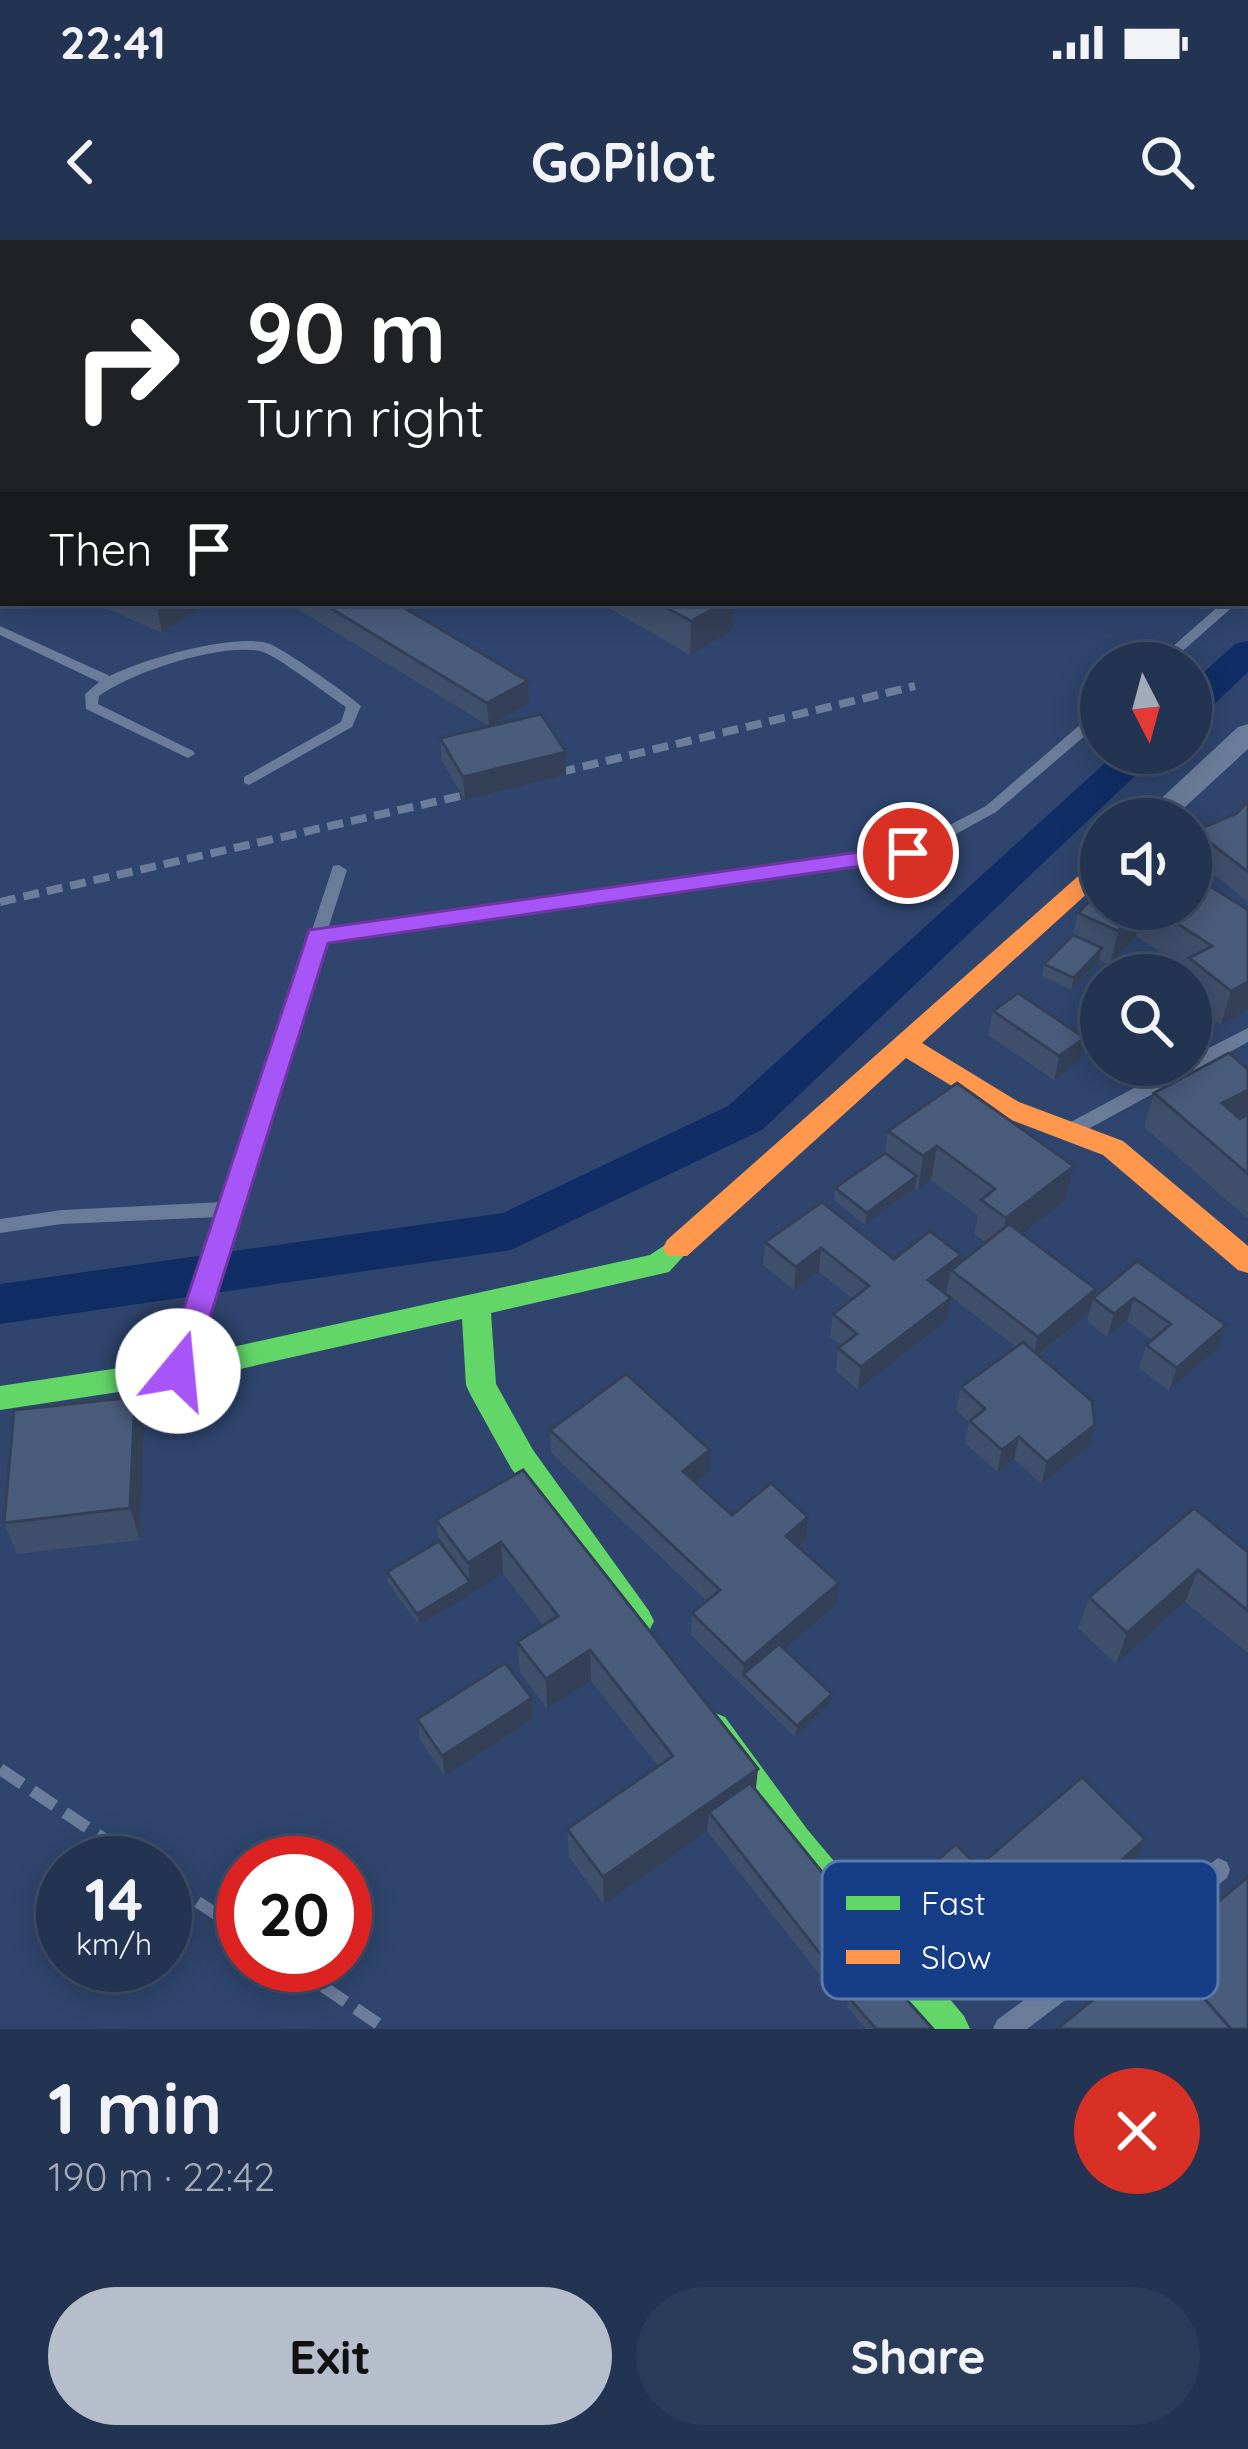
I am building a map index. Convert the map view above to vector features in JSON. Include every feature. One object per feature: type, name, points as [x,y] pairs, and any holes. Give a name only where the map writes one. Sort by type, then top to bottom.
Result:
[{"type":"street","points":[[1177,798],[1248,733]]},
{"type":"street","points":[[0,1398],[179,1370],[659,1264],[1080,887]]},
{"type":"street","points":[[906,1046],[1010,1109],[1113,1148],[1248,1262]]},
{"type":"street","points":[[476,1305],[481,1385],[522,1459],[658,1650]]},
{"type":"street","points":[[699,1707],[822,1875]]},
{"type":"street","points":[[926,1999],[951,2029]]},
{"type":"lane","points":[[1185,642],[1227,606]]},
{"type":"lane","points":[[0,630],[106,680]]},
{"type":"lane","points":[[188,754],[92,706],[92,694],[106,680],[135,667],[266,647],[354,706],[347,724],[249,780]]},
{"type":"lane","points":[[317,936],[908,853],[991,809],[1080,732]]},
{"type":"lane","points":[[179,1370],[339,870]]},
{"type":"lane","points":[[1069,1131],[1248,1034]]},
{"type":"lane","points":[[0,1226],[62,1217],[229,1209]]},
{"type":"lane","points":[[1006,2029],[1046,1999]]},
{"type":"building","points":[[327,606],[401,606],[528,681],[487,703]]},
{"type":"building","points":[[664,606],[718,606],[691,621]]},
{"type":"building","points":[[541,714],[566,752],[463,777],[440,738]]},
{"type":"building","points":[[1248,801],[1248,872],[1212,844],[1212,824],[1237,813]]},
{"type":"building","points":[[1212,887],[1248,910],[1248,982],[1231,991],[1212,976],[1212,954],[1197,954],[1212,946],[1187,930],[1212,930]]},
{"type":"building","points":[[1073,935],[1102,948],[1096,954],[1080,954],[1080,972],[1074,978],[1044,964]]},
{"type":"building","points":[[1018,993],[1080,1035],[1080,1041],[1059,1056],[993,1011]]},
{"type":"building","points":[[1229,1053],[1248,1069],[1248,1090],[1222,1103],[1240,1119],[1248,1114],[1248,1174],[1154,1093],[1167,1086],[1212,1086],[1212,1062]]},
{"type":"building","points":[[957,1083],[1074,1166],[1006,1218],[981,1200],[995,1189],[937,1146],[923,1156],[888,1131]]},
{"type":"building","points":[[885,1153],[917,1176],[867,1213],[835,1188]]},
{"type":"building","points":[[822,1202],[894,1259],[930,1231],[961,1255],[928,1280],[951,1298],[861,1367],[838,1348],[857,1334],[833,1314],[869,1286],[821,1248],[796,1267],[765,1242]]},
{"type":"building","points":[[1009,1224],[1096,1289],[1038,1337],[951,1270]]},
{"type":"building","points":[[1137,1261],[1226,1325],[1177,1368],[1146,1345],[1171,1324],[1134,1298],[1114,1314],[1093,1298]]},
{"type":"building","points":[[1023,1342],[1092,1401],[1095,1425],[1047,1462],[1019,1437],[1002,1450],[970,1421],[985,1409],[961,1387]]},
{"type":"building","points":[[626,1374],[710,1450],[683,1471],[732,1515],[771,1483],[808,1517],[786,1536],[839,1583],[744,1664],[692,1613],[720,1590],[550,1430]]},
{"type":"building","points":[[135,1397],[130,1508],[4,1523],[14,1410]]},
{"type":"building","points":[[523,1470],[758,1769],[603,1877],[567,1829],[673,1756],[590,1650],[546,1679],[517,1642],[558,1616],[501,1542],[468,1563],[436,1520]]},
{"type":"building","points":[[1194,1508],[1248,1552],[1248,1611],[1198,1570],[1127,1633],[1089,1597]]},
{"type":"building","points":[[439,1541],[470,1582],[417,1614],[387,1572]]},
{"type":"building","points":[[779,1644],[832,1694],[797,1726],[743,1674]]},
{"type":"building","points":[[505,1663],[532,1698],[442,1756],[417,1719]]},
{"type":"building","points":[[1082,1777],[1145,1839],[1121,1861],[985,1861]]},
{"type":"building","points":[[750,1783],[822,1872],[822,1956],[709,1812]]},
{"type":"building","points":[[956,1844],[972,1861],[936,1861]]},
{"type":"building","points":[[1248,1877],[1248,2029],[1231,2029],[1204,1999],[1218,1999],[1218,1902]]},
{"type":"building","points":[[850,1999],[906,1999],[933,2029],[876,2029]]},
{"type":"building","points":[[1094,1999],[1205,1999],[1231,2029],[1057,2029]]},
{"type":"waterway","points":[[1212,685],[1248,652]]},
{"type":"waterway","points":[[0,1304],[511,1231],[745,1118],[1116,774]]},
{"type":"railway","points":[[536,778],[915,686]]},
{"type":"railway","points":[[0,902],[495,788]]},
{"type":"railway","points":[[0,1769],[100,1836]]},
{"type":"railway","points":[[192,1898],[216,1914]]},
{"type":"railway","points":[[331,1992],[386,2029]]},
{"type":"traffic: fast","points":[[0,1398],[178,1371],[659,1264],[677,1248]]},
{"type":"traffic: fast","points":[[476,1305],[481,1385],[522,1459],[637,1621]]},
{"type":"traffic: fast","points":[[713,1728],[822,1875]]},
{"type":"traffic: fast","points":[[926,1999],[951,2029]]},
{"type":"traffic: slow","points":[[677,1248],[1080,887]]},
{"type":"traffic: slow","points":[[906,1046],[1010,1109],[1113,1148],[1248,1262]]},
{"type":"route","points":[[178,1371],[317,936],[908,853]]}]
